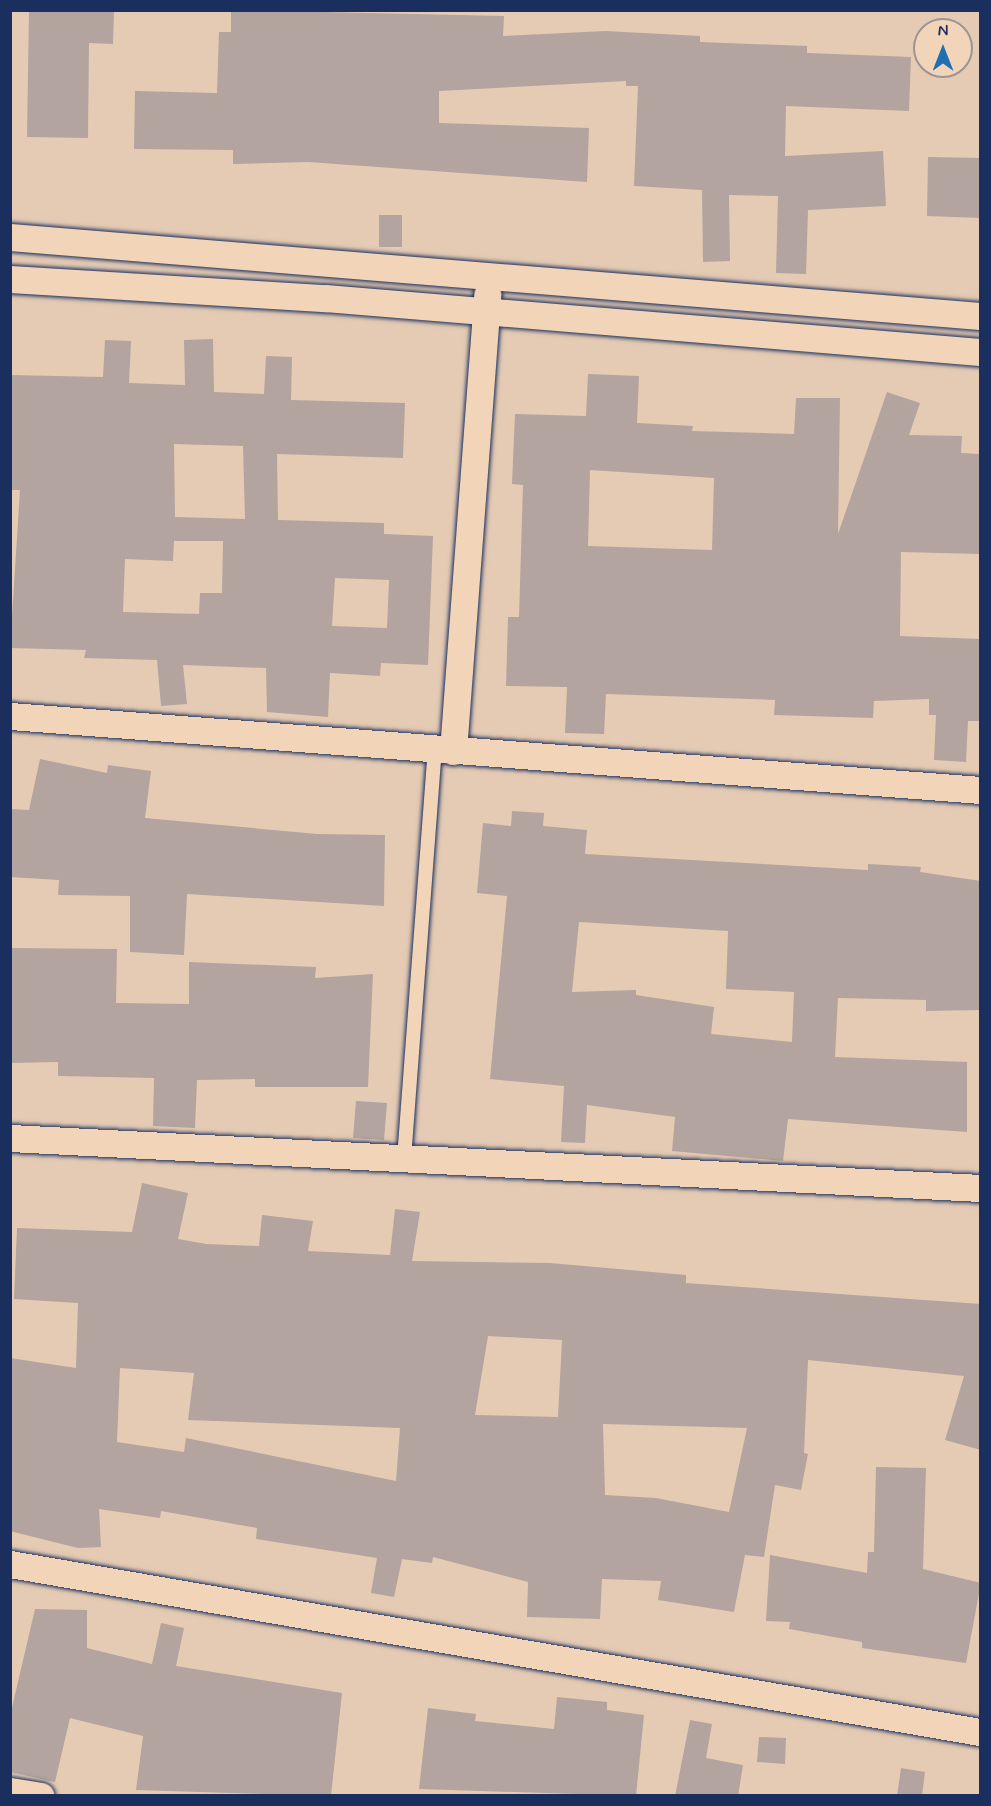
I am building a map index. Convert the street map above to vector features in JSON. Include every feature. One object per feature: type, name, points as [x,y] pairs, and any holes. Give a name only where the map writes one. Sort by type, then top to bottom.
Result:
[{"type":"street","points":[[10,237],[981,316]]},
{"type":"street","points":[[444,750],[487,312],[488,275]]},
{"type":"street","points":[[10,279],[487,312],[981,352]]},
{"type":"street","points":[[10,717],[981,790]]},
{"type":"street","points":[[10,1138],[981,1188]]},
{"type":"street","points":[[10,1564],[981,1732]]},
{"type":"street","points":[[10,1791],[41,1796]]},
{"type":"lane","points":[[404,1158],[444,750]]},
{"type":"building","points":[[29,10],[114,10],[113,44],[89,43],[88,138],[27,137]]},
{"type":"building","points":[[231,10],[504,16],[503,36],[605,31],[700,36],[700,42],[807,46],[807,53],[911,57],[909,111],[786,106],[785,156],[883,151],[886,206],[808,210],[806,274],[776,273],[778,196],[729,195],[730,261],[703,262],[702,190],[634,186],[638,86],[626,86],[626,81],[439,91],[439,123],[589,128],[587,182],[308,162],[233,164],[233,150],[134,149],[135,91],[217,93],[219,32],[231,32]]},
{"type":"building","points":[[928,157],[981,158],[981,218],[927,216]]},
{"type":"building","points":[[379,215],[402,215],[402,247],[379,247]]},
{"type":"building","points":[[213,339],[214,392],[264,394],[266,356],[292,357],[291,400],[405,403],[403,458],[277,454],[278,520],[384,523],[384,534],[433,536],[428,665],[381,663],[380,676],[330,673],[328,717],[267,712],[266,668],[183,665],[187,704],[161,706],[157,660],[84,658],[86,650],[10,648],[20,490],[10,490],[10,375],[103,377],[105,340],[131,341],[129,383],[185,385],[184,340]],"holes":[[[174,444],[243,446],[245,519],[175,517]],[[174,541],[223,541],[222,593],[200,593],[199,614],[123,612],[125,559],[173,561]],[[335,578],[389,580],[387,628],[332,626]]]},
{"type":"building","points":[[588,374],[639,376],[637,423],[693,426],[692,431],[794,434],[796,398],[840,398],[838,534],[887,392],[920,403],[909,435],[962,436],[961,453],[981,454],[981,554],[901,552],[900,636],[981,639],[981,721],[968,721],[966,762],[934,760],[936,715],[929,715],[929,699],[874,701],[873,718],[774,715],[775,700],[606,694],[604,734],[565,733],[567,687],[506,686],[508,617],[519,617],[523,485],[512,484],[515,414],[586,416]],"holes":[[[590,470],[714,478],[712,550],[588,546]]]},
{"type":"building","points":[[40,759],[107,773],[108,765],[151,771],[145,818],[317,834],[385,835],[384,906],[187,894],[184,955],[130,952],[130,896],[58,895],[59,880],[10,877],[10,809],[29,810]]},
{"type":"building","points":[[512,811],[544,813],[543,826],[587,830],[585,854],[868,870],[868,864],[921,867],[920,872],[981,881],[981,1010],[926,1011],[926,1000],[838,998],[835,1057],[967,1062],[967,1132],[788,1119],[783,1161],[672,1151],[675,1117],[587,1105],[585,1143],[561,1142],[564,1086],[490,1079],[507,896],[477,893],[483,823],[511,826]],"holes":[[[579,922],[728,931],[726,989],[794,992],[792,1042],[711,1034],[714,1007],[636,995],[636,990],[572,992]]]},
{"type":"building","points":[[10,948],[117,949],[116,1003],[189,1004],[189,962],[316,967],[315,978],[373,974],[368,1087],[255,1087],[255,1079],[197,1080],[195,1128],[153,1126],[154,1078],[58,1076],[58,1062],[10,1063]]},
{"type":"building","points":[[356,1101],[387,1103],[384,1140],[353,1138]]},
{"type":"building","points":[[142,1183],[188,1193],[178,1239],[206,1244],[259,1246],[262,1215],[313,1221],[308,1251],[390,1255],[395,1209],[420,1212],[412,1261],[550,1263],[686,1275],[686,1283],[981,1304],[981,1450],[945,1440],[964,1376],[808,1360],[804,1453],[808,1454],[801,1490],[775,1485],[764,1557],[745,1555],[734,1612],[658,1600],[661,1581],[602,1579],[600,1619],[527,1617],[528,1582],[433,1557],[432,1563],[402,1559],[394,1597],[371,1593],[377,1558],[256,1539],[257,1528],[161,1511],[160,1518],[99,1509],[101,1547],[78,1548],[10,1531],[10,1358],[76,1368],[78,1303],[14,1299],[17,1228],[132,1232]],"holes":[[[488,1336],[562,1340],[558,1417],[475,1415]],[[120,1368],[194,1373],[188,1420],[400,1428],[396,1481],[186,1438],[184,1452],[117,1442]],[[603,1424],[747,1428],[729,1512],[656,1498],[605,1495]]]},
{"type":"building","points":[[876,1467],[926,1468],[923,1569],[981,1583],[966,1663],[862,1648],[862,1642],[789,1629],[790,1622],[766,1621],[770,1555],[867,1573],[868,1552],[874,1552]]},
{"type":"building","points":[[35,1609],[87,1610],[87,1648],[152,1664],[161,1623],[184,1628],[176,1666],[342,1693],[331,1796],[136,1790],[143,1736],[70,1718],[55,1782],[10,1772],[10,1716]]},
{"type":"building","points":[[557,1697],[607,1702],[607,1710],[644,1715],[636,1796],[419,1789],[428,1708],[476,1714],[475,1721],[554,1729]]},
{"type":"building","points":[[690,1720],[712,1724],[706,1758],[743,1765],[738,1796],[675,1796]]},
{"type":"building","points":[[759,1737],[786,1738],[785,1764],[757,1762]]},
{"type":"building","points":[[901,1768],[925,1772],[922,1796],[897,1796]]}]
